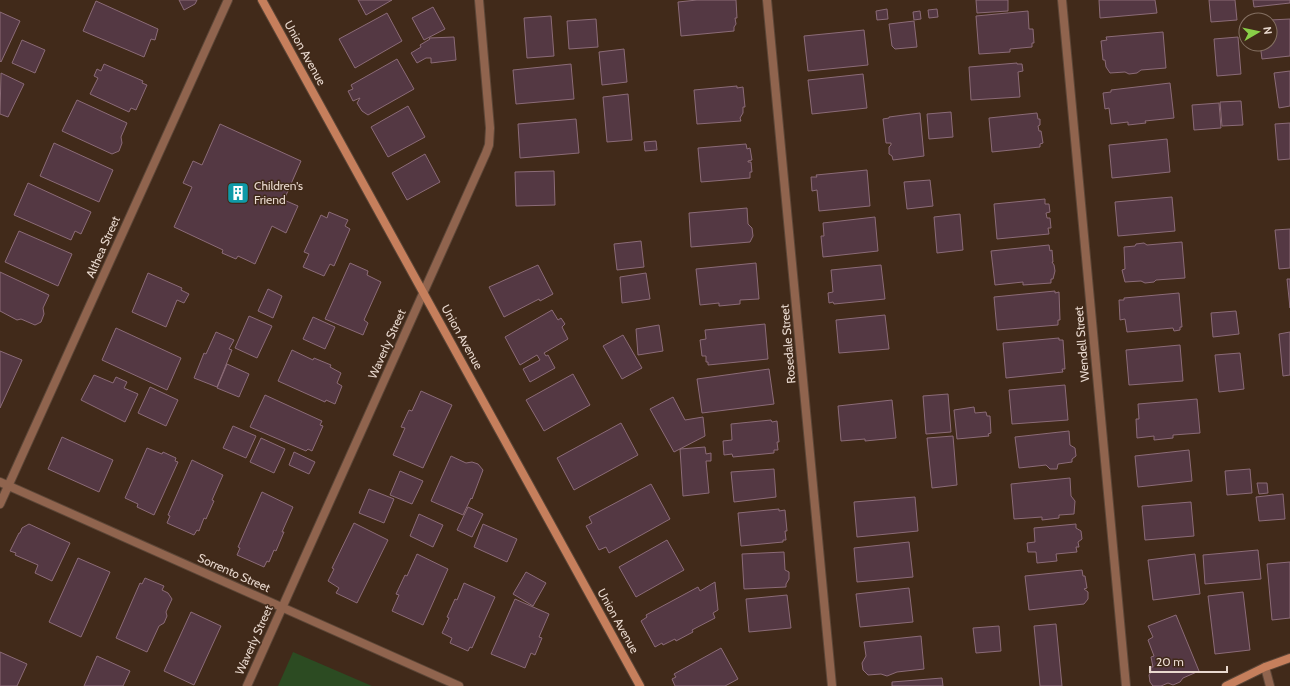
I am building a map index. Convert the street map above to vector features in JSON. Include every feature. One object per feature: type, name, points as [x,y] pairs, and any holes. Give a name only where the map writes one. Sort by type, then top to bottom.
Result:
[{"type":"main road","name":"Union Avenue","points":[[262,0],[640,686]]},
{"type":"main road","points":[[1226,686],[1290,658]]},
{"type":"street","name":"Althea Street","points":[[0,504],[228,0]]},
{"type":"street","name":"Waverly Street","points":[[246,686],[424,293],[489,145],[490,119],[479,0]]},
{"type":"street","name":"Rosedale Street","points":[[767,0],[832,686]]},
{"type":"street","name":"Wendell Street","points":[[1062,0],[1126,686]]},
{"type":"street","name":"Sorrento Street","points":[[0,482],[459,686]]},
{"type":"street","points":[[1265,668],[1270,686]]},
{"type":"green space","points":[[293,652],[372,686],[278,686]]},
{"type":"building","points":[[179,0],[197,0],[195,4],[184,10]]},
{"type":"building","points":[[358,0],[392,0],[366,15]]},
{"type":"building","points":[[697,0],[736,0],[737,18],[735,18],[736,24],[734,31],[681,36],[678,2]]},
{"type":"building","points":[[976,0],[1008,0],[1008,11],[977,13]]},
{"type":"building","points":[[1099,0],[1155,0],[1157,13],[1100,18]]},
{"type":"building","points":[[1209,0],[1235,0],[1237,20],[1211,22]]},
{"type":"building","points":[[1253,0],[1290,0],[1290,3],[1254,7]]},
{"type":"building","points":[[96,1],[158,29],[155,40],[151,39],[144,57],[83,31]]},
{"type":"building","points":[[433,7],[445,29],[424,40],[412,18]]},
{"type":"building","points":[[887,9],[888,19],[877,20],[876,11]]},
{"type":"building","points":[[937,9],[938,17],[929,18],[928,10]]},
{"type":"building","points":[[920,11],[921,19],[914,20],[913,12]]},
{"type":"building","points":[[1028,11],[1029,29],[1033,29],[1034,43],[1032,43],[1032,47],[1010,49],[1010,52],[979,54],[976,16]]},
{"type":"building","points":[[0,12],[20,21],[1,62],[0,61]]},
{"type":"building","points":[[387,13],[402,41],[355,68],[339,39]]},
{"type":"building","points":[[551,16],[554,56],[527,58],[524,18]]},
{"type":"building","points":[[596,19],[598,47],[569,49],[567,21]]},
{"type":"building","points":[[1290,19],[1290,56],[1262,59],[1261,52],[1278,52],[1278,20]]},
{"type":"building","points":[[914,21],[917,47],[895,49],[892,46],[889,24]]},
{"type":"building","points":[[864,30],[868,65],[808,71],[804,36]]},
{"type":"building","points":[[1163,32],[1166,68],[1141,70],[1137,73],[1129,74],[1125,72],[1110,73],[1106,67],[1105,60],[1103,60],[1101,41],[1107,40],[1106,37]]},
{"type":"building","points":[[454,37],[456,60],[431,63],[431,58],[426,58],[417,63],[411,53],[421,47],[420,45],[430,39],[429,38]]},
{"type":"building","points":[[1238,37],[1238,52],[1239,52],[1241,74],[1217,76],[1214,39]]},
{"type":"building","points":[[22,40],[45,50],[35,73],[12,63]]},
{"type":"building","points":[[624,49],[627,82],[602,85],[599,52]]},
{"type":"building","points":[[397,59],[414,89],[368,115],[362,111],[357,103],[360,98],[353,101],[348,91],[353,89],[351,85]]},
{"type":"building","points":[[1017,63],[1022,64],[1023,71],[1018,72],[1020,97],[971,100],[969,67]]},
{"type":"building","points":[[104,64],[143,81],[142,83],[147,85],[136,110],[131,108],[129,112],[90,94],[98,78],[94,76],[97,69],[101,71]]},
{"type":"building","points":[[571,64],[574,99],[516,104],[513,70]]},
{"type":"building","points":[[1290,71],[1290,106],[1279,108],[1274,73]]},
{"type":"building","points":[[1,73],[24,84],[8,117],[0,114]]},
{"type":"building","points":[[863,74],[867,108],[812,114],[808,80]]},
{"type":"building","points":[[1170,83],[1174,118],[1145,121],[1146,123],[1128,125],[1128,122],[1111,124],[1109,108],[1105,109],[1103,93],[1111,92],[1111,90]]},
{"type":"building","points":[[737,86],[737,88],[743,87],[745,107],[743,107],[743,113],[740,118],[741,121],[697,124],[694,90]]},
{"type":"building","points":[[628,94],[632,140],[607,142],[603,97]]},
{"type":"building","points":[[77,100],[127,123],[121,137],[122,143],[119,151],[112,154],[62,131]]},
{"type":"building","points":[[1241,101],[1243,125],[1222,126],[1220,102]]},
{"type":"building","points":[[1219,103],[1221,128],[1194,130],[1192,105]]},
{"type":"building","points":[[408,106],[425,137],[388,157],[371,127]]},
{"type":"building","points":[[951,112],[953,137],[929,139],[927,114]]},
{"type":"building","points":[[920,113],[924,156],[893,160],[892,156],[889,154],[889,147],[891,143],[886,143],[883,119]]},
{"type":"building","points":[[1037,113],[1038,119],[1040,119],[1040,125],[1038,126],[1039,131],[1041,131],[1043,143],[1040,144],[1040,147],[992,152],[989,118]]},
{"type":"building","points":[[576,119],[579,153],[520,158],[518,124]]},
{"type":"building","points":[[1290,123],[1290,159],[1278,160],[1275,124]]},
{"type":"building","name":"Children's Friend","points":[[220,124],[301,161],[284,200],[298,206],[286,233],[272,226],[255,264],[238,256],[236,259],[222,253],[223,250],[174,227],[192,187],[183,183],[193,161],[202,165]]},
{"type":"building","points":[[1167,139],[1170,172],[1112,178],[1109,145]]},
{"type":"building","points":[[656,141],[657,150],[645,151],[644,142]]},
{"type":"building","points":[[54,143],[113,170],[99,202],[40,176]]},
{"type":"building","points":[[746,144],[747,149],[750,148],[752,160],[748,161],[751,162],[752,172],[750,172],[750,178],[701,182],[698,148]]},
{"type":"building","points":[[425,154],[440,182],[407,200],[392,173]]},
{"type":"building","points":[[867,170],[870,206],[819,211],[817,190],[812,191],[811,177],[817,177],[816,175]]},
{"type":"building","points":[[554,171],[555,205],[516,206],[515,172]]},
{"type":"building","points":[[930,180],[933,206],[907,209],[904,182]]},
{"type":"building","points":[[28,183],[91,212],[81,234],[75,231],[71,240],[14,215]]},
{"type":"building","points":[[1172,197],[1175,231],[1118,236],[1115,202]]},
{"type":"building","points":[[1045,199],[1045,204],[1049,204],[1050,212],[1046,213],[1047,218],[1050,218],[1051,228],[1048,228],[1049,234],[997,239],[994,204]]},
{"type":"building","points":[[747,208],[748,224],[752,228],[753,236],[750,242],[691,247],[689,213]]},
{"type":"building","points":[[329,212],[348,220],[345,226],[350,229],[334,266],[330,264],[324,276],[303,267],[309,254],[304,252],[321,215],[327,218]]},
{"type":"building","points":[[960,214],[963,250],[937,253],[934,217]]},
{"type":"building","points":[[875,217],[878,251],[823,257],[821,236],[824,236],[823,223]]},
{"type":"building","points":[[1290,229],[1290,268],[1279,269],[1275,230]]},
{"type":"building","points":[[19,231],[72,254],[58,286],[5,262]]},
{"type":"building","points":[[641,241],[644,267],[617,270],[614,244]]},
{"type":"building","points":[[1182,242],[1185,278],[1156,280],[1154,282],[1145,283],[1141,281],[1125,282],[1122,270],[1125,269],[1124,247],[1144,243],[1147,245]]},
{"type":"building","points":[[1049,245],[1050,251],[1052,250],[1052,262],[1055,271],[1053,279],[1051,279],[1051,283],[1023,285],[1023,282],[995,285],[991,251]]},
{"type":"building","points":[[350,263],[368,271],[367,275],[381,282],[364,320],[368,323],[363,335],[325,319]]},
{"type":"building","points":[[756,263],[759,299],[740,300],[740,304],[719,306],[719,303],[700,305],[696,269]]},
{"type":"building","points":[[538,265],[553,294],[540,301],[539,299],[504,317],[489,287]]},
{"type":"building","points":[[881,265],[885,299],[834,304],[833,302],[829,303],[828,293],[833,292],[831,270]]},
{"type":"building","points":[[0,272],[49,295],[43,308],[44,314],[41,322],[35,325],[21,319],[17,320],[0,311]]},
{"type":"building","points":[[148,273],[182,288],[181,290],[189,294],[184,303],[177,300],[166,327],[132,312]]},
{"type":"building","points":[[646,273],[650,299],[622,303],[620,277]]},
{"type":"building","points":[[1287,279],[1290,279],[1290,308]]},
{"type":"building","points":[[268,289],[282,296],[273,318],[258,311]]},
{"type":"building","points":[[1055,291],[1055,293],[1059,292],[1060,320],[1058,320],[1058,325],[997,330],[994,297]]},
{"type":"building","points":[[1179,293],[1182,327],[1180,327],[1180,330],[1174,331],[1173,328],[1127,332],[1125,319],[1120,320],[1119,300],[1124,300],[1124,298]]},
{"type":"building","points":[[552,310],[558,320],[561,318],[565,324],[562,327],[568,339],[544,353],[546,356],[548,355],[555,368],[530,382],[523,369],[540,360],[537,355],[520,365],[505,337]]},
{"type":"building","points":[[1236,311],[1239,334],[1213,337],[1211,313]]},
{"type":"building","points":[[885,315],[889,349],[839,353],[836,320]]},
{"type":"building","points":[[249,316],[272,326],[257,358],[235,348]]},
{"type":"building","points":[[313,317],[335,327],[325,349],[303,339]]},
{"type":"building","points":[[765,324],[768,359],[708,365],[708,362],[706,362],[706,356],[702,356],[700,340],[706,339],[705,330]]},
{"type":"building","points":[[659,325],[663,351],[638,355],[636,329]]},
{"type":"building","points":[[116,328],[181,358],[167,390],[102,360]]},
{"type":"building","points":[[216,332],[234,340],[229,349],[232,350],[217,387],[194,378],[204,353],[206,354]]},
{"type":"building","points":[[1290,332],[1290,375],[1283,376],[1279,334]]},
{"type":"building","points":[[623,335],[642,368],[622,379],[603,346]]},
{"type":"building","points":[[1059,338],[1059,340],[1063,340],[1065,369],[1062,369],[1063,372],[1006,378],[1003,343]]},
{"type":"building","points":[[1180,345],[1183,381],[1129,385],[1126,350]]},
{"type":"building","points":[[292,350],[313,360],[314,358],[331,365],[330,367],[341,373],[337,383],[342,386],[335,404],[326,400],[325,402],[278,381]]},
{"type":"building","points":[[0,351],[22,360],[0,408]]},
{"type":"building","points":[[1240,353],[1244,389],[1219,392],[1215,355]]},
{"type":"building","points":[[227,364],[249,374],[239,397],[217,388]]},
{"type":"building","points":[[769,369],[774,404],[702,413],[697,379]]},
{"type":"building","points":[[573,374],[590,405],[544,431],[526,400]]},
{"type":"building","points":[[94,375],[113,383],[116,377],[127,382],[124,388],[138,394],[125,422],[81,400]]},
{"type":"building","points":[[1065,385],[1068,420],[1012,424],[1009,390]]},
{"type":"building","points":[[150,387],[178,400],[166,426],[138,413]]},
{"type":"building","points":[[421,391],[452,405],[423,468],[393,455],[405,428],[401,427],[409,410],[412,411]]},
{"type":"building","points":[[948,394],[951,432],[926,434],[923,396]]},
{"type":"building","points":[[265,395],[322,421],[320,425],[323,426],[312,451],[308,449],[306,451],[250,427]]},
{"type":"building","points":[[673,397],[685,420],[703,417],[705,436],[674,452],[650,409]]},
{"type":"building","points":[[1197,399],[1200,433],[1173,435],[1173,438],[1154,440],[1154,436],[1137,438],[1136,419],[1139,419],[1138,404]]},
{"type":"building","points":[[892,400],[896,438],[865,441],[865,439],[841,441],[838,406]]},
{"type":"building","points":[[974,407],[975,413],[986,412],[987,416],[990,416],[991,433],[988,434],[989,436],[957,439],[954,410]]},
{"type":"building","points":[[771,420],[772,422],[777,421],[779,442],[777,442],[778,450],[774,450],[774,453],[733,457],[732,454],[724,455],[723,441],[732,440],[731,424]]},
{"type":"building","points":[[621,423],[638,455],[574,490],[557,458]]},
{"type":"building","points":[[233,426],[256,436],[246,458],[223,448]]},
{"type":"building","points":[[1069,431],[1070,445],[1075,448],[1076,456],[1072,459],[1072,462],[1058,464],[1057,469],[1050,469],[1046,465],[1019,468],[1015,437]]},
{"type":"building","points":[[953,436],[957,485],[932,488],[927,438]]},
{"type":"building","points":[[62,437],[113,460],[99,492],[48,469]]},
{"type":"building","points":[[261,438],[285,449],[274,473],[250,462]]},
{"type":"building","points":[[705,447],[706,454],[711,453],[711,461],[706,461],[709,493],[683,496],[680,449]]},
{"type":"building","points":[[147,448],[162,454],[163,452],[176,458],[175,461],[178,462],[154,515],[137,507],[138,504],[125,498]]},
{"type":"building","points":[[1189,450],[1192,481],[1138,487],[1135,456]]},
{"type":"building","points":[[294,452],[315,462],[309,474],[289,465]]},
{"type":"building","points":[[451,456],[466,463],[472,462],[478,464],[483,470],[472,499],[471,498],[463,515],[431,501]]},
{"type":"building","points":[[192,460],[223,475],[212,500],[214,501],[206,519],[204,518],[199,531],[197,530],[194,535],[167,523],[170,516],[168,515]]},
{"type":"building","points":[[774,469],[776,497],[734,502],[731,472]]},
{"type":"building","points":[[1250,469],[1252,493],[1227,495],[1225,471]]},
{"type":"building","points":[[400,471],[423,481],[412,504],[390,495]]},
{"type":"building","points":[[1070,478],[1071,496],[1075,501],[1074,514],[1059,515],[1059,518],[1042,520],[1042,517],[1014,519],[1011,484]]},
{"type":"building","points":[[1257,483],[1267,483],[1268,493],[1259,494]]},
{"type":"building","points":[[651,484],[670,519],[609,553],[606,547],[599,550],[586,526],[592,523],[589,517]]},
{"type":"building","points":[[369,489],[394,499],[384,523],[359,513]]},
{"type":"building","points":[[262,492],[293,507],[282,532],[284,532],[276,551],[274,550],[269,562],[267,561],[264,567],[237,555],[240,548],[238,547]]},
{"type":"building","points":[[1283,494],[1285,519],[1259,521],[1256,497]]},
{"type":"building","points":[[915,497],[918,531],[857,537],[854,502]]},
{"type":"building","points":[[1191,502],[1194,536],[1145,540],[1142,506]]},
{"type":"building","points":[[468,507],[483,514],[472,537],[457,530]]},
{"type":"building","points":[[779,509],[779,511],[785,510],[787,531],[785,531],[786,540],[783,540],[783,542],[741,546],[738,513]]},
{"type":"building","points":[[419,514],[443,525],[433,547],[410,536]]},
{"type":"building","points":[[354,523],[388,540],[357,603],[336,593],[339,588],[328,581],[334,569],[332,568]]},
{"type":"building","points":[[29,524],[70,543],[52,581],[35,573],[38,565],[15,555],[16,553],[10,551],[22,528]]},
{"type":"building","points":[[483,524],[517,539],[507,562],[474,547]]},
{"type":"building","points":[[1076,524],[1076,528],[1081,531],[1082,539],[1078,542],[1079,547],[1076,547],[1077,552],[1056,554],[1057,561],[1037,563],[1036,552],[1028,552],[1027,543],[1035,542],[1034,528]]},
{"type":"building","points":[[667,540],[684,570],[636,597],[619,567]]},
{"type":"building","points":[[909,542],[913,577],[857,582],[854,548]]},
{"type":"building","points":[[1258,550],[1261,579],[1205,584],[1203,555]]},
{"type":"building","points":[[784,552],[785,570],[789,572],[789,579],[786,587],[744,589],[742,554]]},
{"type":"building","points":[[417,554],[448,569],[423,625],[392,611],[399,595],[396,594],[405,575],[407,576]]},
{"type":"building","points":[[1195,554],[1200,594],[1153,600],[1148,560]]},
{"type":"building","points":[[78,558],[110,572],[81,637],[49,622]]},
{"type":"building","points":[[1290,562],[1290,618],[1272,620],[1267,564]]},
{"type":"building","points":[[1082,570],[1083,576],[1085,576],[1087,588],[1084,589],[1088,592],[1088,599],[1084,604],[1029,610],[1025,576]]},
{"type":"building","points":[[526,572],[546,583],[533,606],[513,594]]},
{"type":"building","points":[[145,578],[164,586],[162,590],[168,593],[172,599],[166,612],[167,616],[164,623],[159,626],[147,652],[116,638],[140,583],[142,584]]},
{"type":"building","points":[[715,582],[718,610],[713,613],[715,618],[692,630],[693,632],[676,641],[675,639],[655,647],[641,621],[647,617],[646,615],[698,587],[700,591]]},
{"type":"building","points":[[464,583],[495,597],[472,648],[470,647],[468,651],[450,643],[452,638],[442,633],[449,618],[447,617],[455,599],[457,600]]},
{"type":"building","points":[[909,588],[913,622],[860,627],[856,594]]},
{"type":"building","points":[[1243,592],[1250,650],[1215,654],[1208,596]]},
{"type":"building","points":[[787,595],[791,628],[749,632],[746,599]]},
{"type":"building","points":[[515,599],[549,614],[539,637],[542,638],[535,655],[531,653],[525,668],[491,654]]},
{"type":"building","points":[[191,612],[221,626],[194,685],[164,671]]},
{"type":"building","points":[[1176,615],[1199,671],[1183,678],[1180,682],[1173,685],[1168,683],[1161,686],[1153,686],[1150,682],[1149,675],[1151,672],[1151,667],[1153,667],[1151,657],[1154,656],[1148,640],[1153,637],[1148,626]]},
{"type":"building","points":[[1056,624],[1062,686],[1040,686],[1034,626]]},
{"type":"building","points":[[999,626],[1001,651],[976,653],[973,628]]},
{"type":"building","points":[[921,636],[924,669],[897,672],[887,676],[881,674],[868,675],[863,670],[862,663],[866,656],[864,642]]},
{"type":"building","points":[[721,648],[738,679],[725,686],[675,686],[672,679],[676,677],[674,674]]},
{"type":"building","points":[[0,652],[27,664],[17,686],[0,686]]},
{"type":"building","points":[[97,656],[130,671],[123,686],[84,686]]},
{"type":"building","points":[[942,678],[943,686],[892,686],[892,682]]},
{"type":"place","name":"Children's Friend","points":[[238,193]]}]
